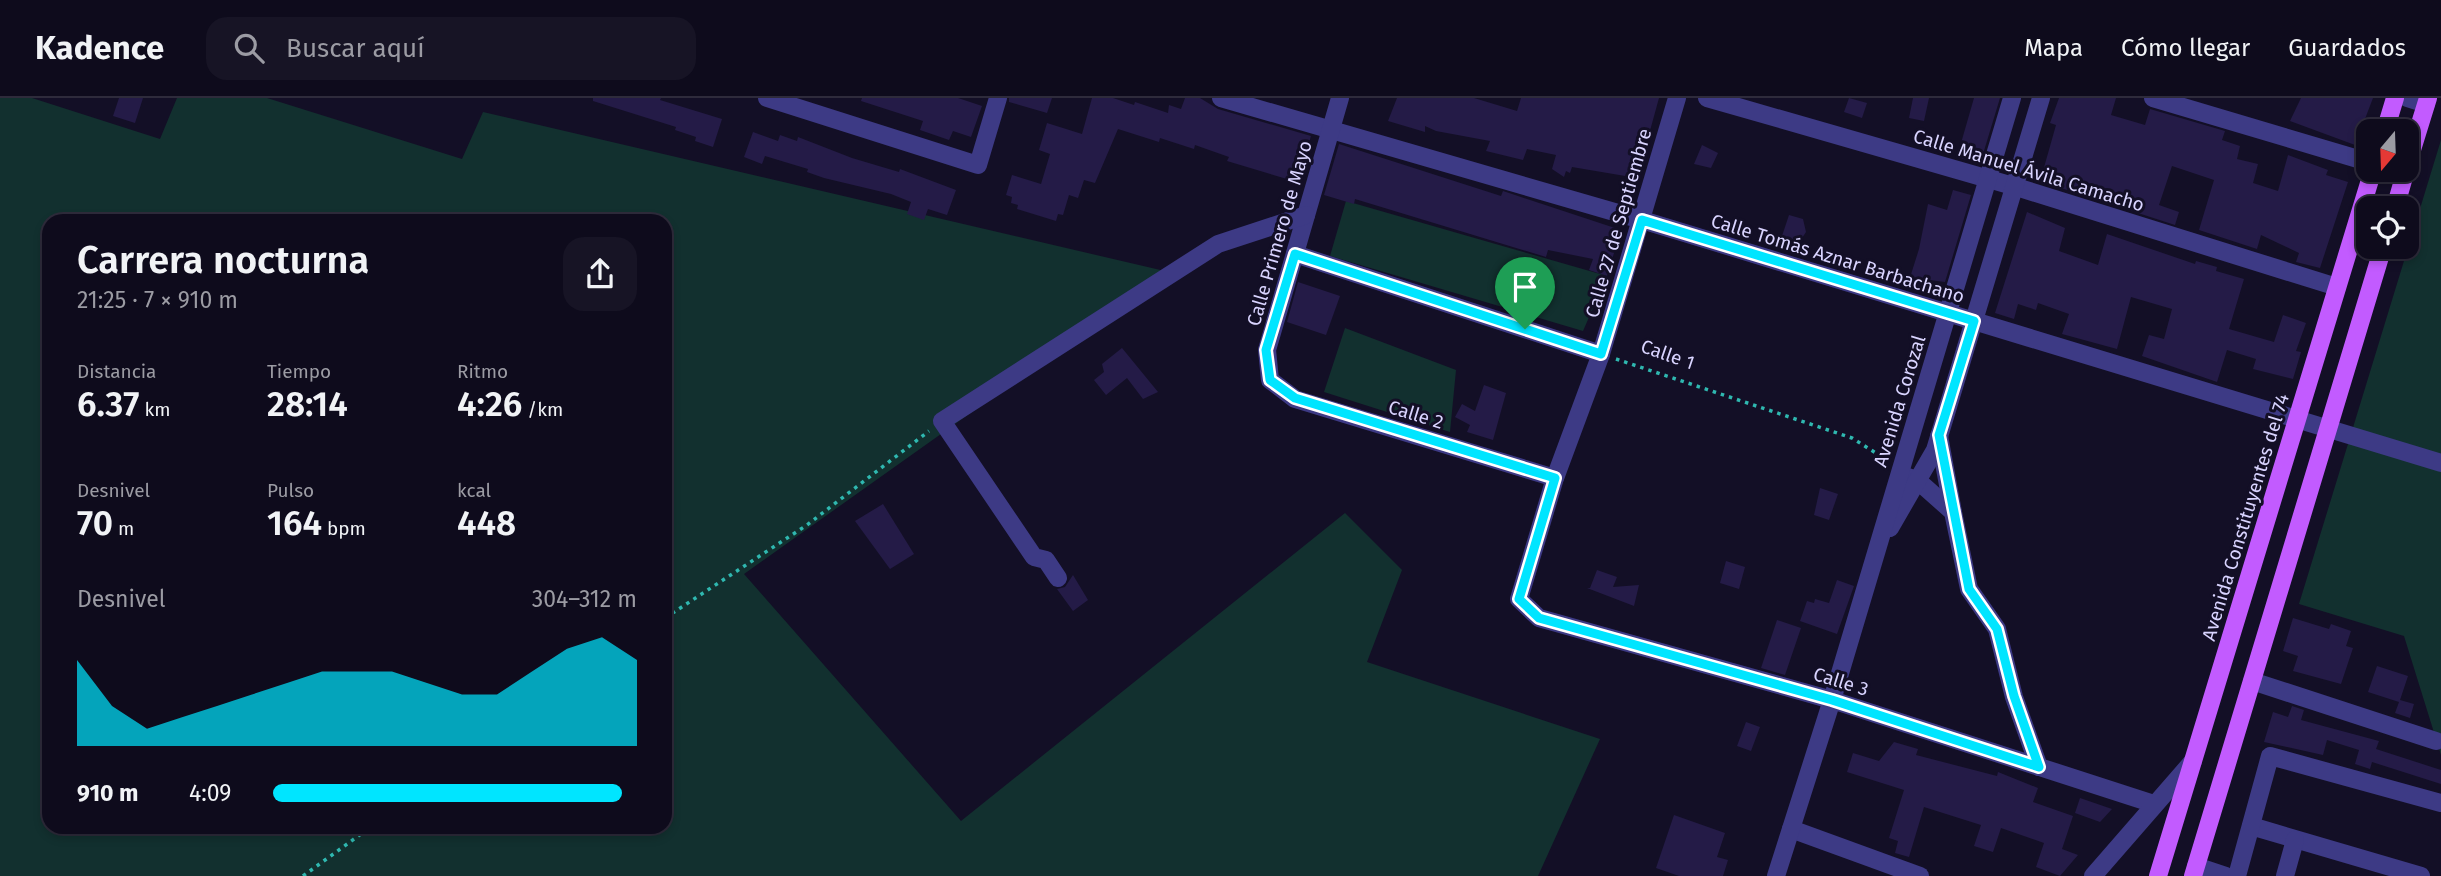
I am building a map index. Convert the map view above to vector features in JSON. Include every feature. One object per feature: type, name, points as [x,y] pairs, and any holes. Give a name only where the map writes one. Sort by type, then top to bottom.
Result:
[{"type":"main road","points":[[2389,119],[2395,98]]},
{"type":"main road","points":[[2419,127],[2427,101]]},
{"type":"main road","name":"Avenida Constituyentes del 74","points":[[2158,876],[2369,182]]},
{"type":"main road","points":[[2195,871],[2379,259]]},
{"type":"street","points":[[767,98],[978,165],[998,98]]},
{"type":"street","name":"Calle Tomás Aznar Barbachano","points":[[1221,98],[1642,220],[2441,463]]},
{"type":"street","name":"Calle Primero de Mayo","points":[[1270,380],[1266,350],[1340,98]]},
{"type":"street","name":"Calle 27 de Septiembre","points":[[1519,599],[1555,478],[1601,354],[1676,98]]},
{"type":"street","name":"Calle Manuel Ávila Camacho","points":[[1707,98],[2014,186],[2337,287]]},
{"type":"street","name":"Avenida Corozal","points":[[1776,876],[1832,700],[2012,98]]},
{"type":"street","name":"Avenida Corozal","points":[[1874,555],[1935,450],[2041,98]]},
{"type":"street","points":[[2153,98],[2356,158]]},
{"type":"street","points":[[2407,98],[2427,101]]},
{"type":"street","points":[[1058,578],[1046,560],[1034,557],[942,421],[1218,244],[1306,215]]},
{"type":"street","points":[[1295,254],[1601,354]]},
{"type":"street","name":"Calle 2","points":[[1270,380],[1295,398],[1555,478]]},
{"type":"street","points":[[1939,435],[1969,589],[1997,629],[2014,696],[2039,767]]},
{"type":"street","points":[[1899,472],[1917,481],[1953,512]]},
{"type":"street","name":"Calle 3","points":[[1519,599],[1539,618],[1832,700],[2154,804]]},
{"type":"street","points":[[2252,681],[2436,741]]},
{"type":"street","points":[[2237,876],[2270,756],[2441,803]]},
{"type":"street","points":[[2093,876],[2193,761]]},
{"type":"street","points":[[2251,826],[2421,876]]},
{"type":"street","points":[[1791,828],[1920,876]]},
{"type":"street","points":[[2285,876],[2295,840]]},
{"type":"street","points":[[2195,871],[2226,876]]},
{"type":"path","name":"Calle 1","points":[[1601,354],[1852,438],[1882,454],[1899,472]]},
{"type":"path","points":[[672,613],[807,525],[942,421]]},
{"type":"path","points":[[303,876],[361,834]]},
{"type":"green space","points":[[0,98],[32,98],[160,139],[177,98],[267,98],[462,159],[483,112],[1169,272],[744,574],[961,821],[1345,513],[1402,570],[1367,662],[1600,739],[1538,876],[0,876]]},
{"type":"green space","points":[[2441,140],[2441,755],[2404,636],[2299,604],[2405,259],[2419,259],[2419,212]]},
{"type":"green space","points":[[1346,201],[1607,276],[1583,331],[1330,256]]},
{"type":"green space","points":[[1345,328],[1456,370],[1450,432],[1324,392]]},
{"type":"building","points":[[119,98],[143,98],[135,123],[113,116]]},
{"type":"building","points":[[593,98],[661,98],[660,100],[722,119],[713,147],[695,141],[696,137],[675,130],[676,127],[593,101]]},
{"type":"building","points":[[862,98],[958,98],[982,106],[971,137],[953,131],[949,140],[920,130],[923,121],[861,101]]},
{"type":"building","points":[[1009,98],[1052,98],[1047,113],[1009,102]]},
{"type":"building","points":[[1092,98],[1113,98],[1134,105],[1135,102],[1168,113],[1169,105],[1181,109],[1185,98],[1200,98],[1218,109],[1311,136],[1297,182],[1227,161],[1229,157],[1195,145],[1194,149],[1160,138],[1159,142],[1118,129],[1095,183],[1084,180],[1078,198],[1069,195],[1063,215],[1058,214],[1056,221],[1017,209],[1018,205],[1011,203],[1012,197],[1006,195],[1012,175],[1041,184],[1050,154],[1039,150],[1047,123],[1082,134]]},
{"type":"building","points":[[1397,98],[1474,98],[1517,111],[1521,98],[1659,98],[1637,178],[1572,167],[1570,173],[1566,171],[1564,177],[1552,169],[1556,155],[1527,149],[1523,160],[1486,151],[1490,141],[1436,131],[1425,126],[1425,132],[1388,121]]},
{"type":"building","points":[[1849,98],[1867,103],[1862,118],[1844,112]]},
{"type":"building","points":[[1913,98],[1929,98],[1924,121],[1909,118]]},
{"type":"building","points":[[1974,98],[2000,98],[1980,164],[1957,157]]},
{"type":"building","points":[[2059,98],[2116,98],[2111,115],[2145,125],[2150,109],[2225,131],[2222,140],[2240,146],[2237,159],[2258,164],[2253,183],[2278,191],[2288,155],[2328,170],[2326,175],[2348,182],[2320,268],[2296,262],[2299,253],[2261,235],[2257,249],[2199,230],[2214,180],[2172,166],[2159,205],[2179,212],[2175,225],[2058,187],[2061,177],[2043,171],[2056,125],[2050,123]]},
{"type":"building","points":[[2301,98],[2373,98],[2365,119],[2356,119],[2355,145],[2290,121]]},
{"type":"building","points":[[753,132],[778,141],[780,135],[797,141],[798,137],[852,158],[899,172],[900,169],[956,190],[947,215],[928,209],[924,220],[907,214],[911,202],[891,194],[824,178],[807,172],[808,169],[765,156],[762,164],[744,157]]},
{"type":"building","points":[[1339,144],[1501,196],[1503,191],[1621,230],[1607,276],[1589,270],[1593,259],[1548,250],[1546,257],[1355,199],[1354,204],[1324,195]]},
{"type":"building","points":[[1702,145],[1718,153],[1711,168],[1694,164]]},
{"type":"building","points":[[1953,190],[1971,195],[1945,282],[1922,279],[1920,291],[1907,287],[1919,249],[1928,204],[1947,210]]},
{"type":"building","points":[[2027,212],[2065,228],[2059,251],[2098,265],[2107,234],[2195,264],[2196,261],[2217,267],[2216,271],[2244,279],[2229,329],[2274,342],[2283,315],[2306,323],[2296,351],[2301,352],[2293,379],[2253,369],[2256,359],[2227,350],[2217,382],[2142,356],[2149,335],[2164,339],[2172,309],[2131,297],[2117,349],[2062,334],[2069,314],[2038,303],[2036,310],[2018,304],[2014,319],[1995,313]]},
{"type":"building","points":[[1789,215],[1803,219],[1806,232],[1800,241],[1782,236]]},
{"type":"building","points":[[1298,282],[1340,296],[1326,335],[1287,322]]},
{"type":"building","points":[[1122,348],[1158,392],[1143,399],[1127,378],[1106,395],[1094,380],[1104,372],[1102,364]]},
{"type":"building","points":[[1484,385],[1506,393],[1493,440],[1467,432],[1470,425],[1455,417],[1462,404],[1475,411]]},
{"type":"building","points":[[1820,488],[1838,494],[1829,520],[1814,515]]},
{"type":"building","points":[[883,504],[914,554],[890,569],[855,521]]},
{"type":"building","points":[[1726,561],[1745,567],[1739,589],[1720,583]]},
{"type":"building","points":[[1597,570],[1617,577],[1613,587],[1639,585],[1634,606],[1587,588],[1590,588]]},
{"type":"building","points":[[1073,575],[1088,600],[1073,611],[1057,589],[1065,587]]},
{"type":"building","points":[[1837,580],[1854,586],[1837,634],[1800,621],[1807,601],[1814,603],[1815,599],[1829,603]]},
{"type":"building","points":[[2293,618],[2329,629],[2331,624],[2351,631],[2346,646],[2353,648],[2341,684],[2293,671],[2298,656],[2283,651]]},
{"type":"building","points":[[1777,620],[1801,628],[1785,675],[1761,668]]},
{"type":"building","points":[[2377,666],[2408,676],[2400,700],[2414,704],[2410,718],[2395,713],[2399,702],[2368,692]]},
{"type":"building","points":[[2292,706],[2304,710],[2301,720],[2379,741],[2376,749],[2441,770],[2441,784],[2372,762],[2370,769],[2355,764],[2359,750],[2327,740],[2323,755],[2264,742],[2273,712],[2288,717]]},
{"type":"building","points":[[1746,722],[1760,727],[1751,751],[1737,746]]},
{"type":"building","points":[[1894,742],[1918,749],[1916,755],[1997,776],[1998,772],[2038,788],[2033,802],[2073,816],[2062,849],[2078,855],[2060,876],[2036,867],[2044,843],[2001,828],[1993,852],[1974,846],[1981,825],[1924,807],[1909,857],[1895,853],[1898,841],[1889,838],[1904,790],[1847,772],[1853,753],[1879,761]]},
{"type":"building","points":[[2080,798],[2112,809],[2100,822],[2075,813]]},
{"type":"building","points":[[1674,815],[1725,833],[1717,857],[1728,860],[1723,876],[1679,876],[1656,868]]},
{"type":"route","points":[[1642,220],[1974,321],[1939,435],[1969,589],[1997,629],[2014,696],[2039,767],[1832,700],[1539,618],[1519,599],[1555,478],[1295,398],[1270,380],[1266,350],[1295,254],[1525,329],[1601,354],[1642,220]]}]
